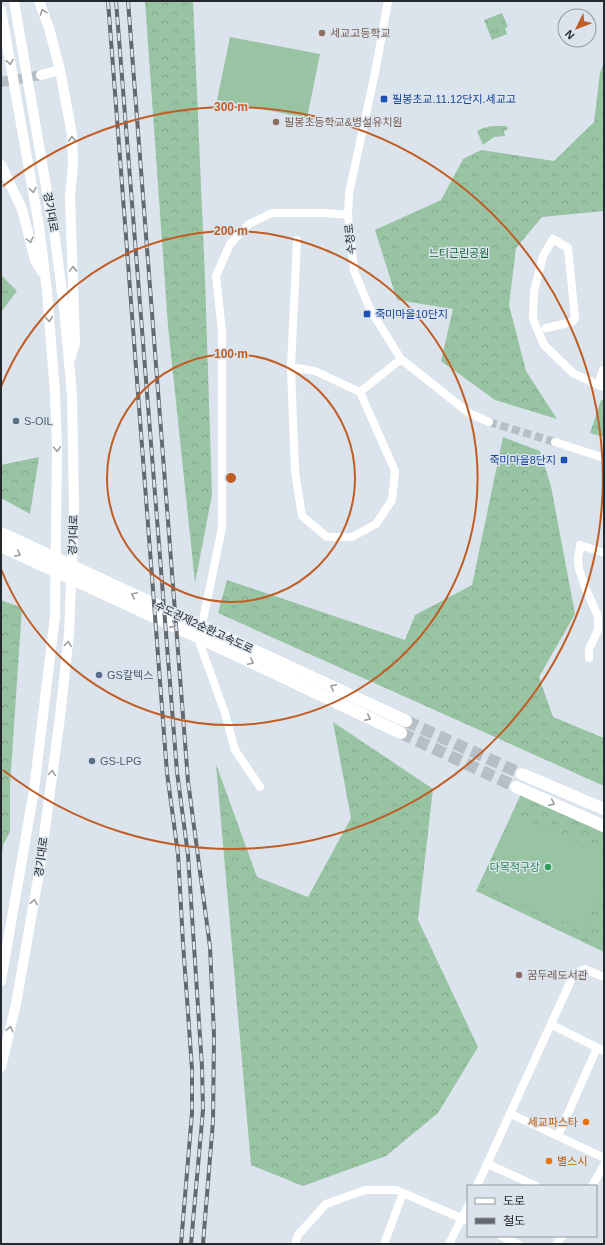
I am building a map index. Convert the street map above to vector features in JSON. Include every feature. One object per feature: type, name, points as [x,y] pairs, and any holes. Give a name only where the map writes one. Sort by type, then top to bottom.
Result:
[{"type":"highway","name":"수도권제2순환고속도로","points":[[1,533],[218,640],[401,733]]},
{"type":"highway","name":"수도권제2순환고속도로","points":[[1,546],[35,563],[406,721]]},
{"type":"highway","points":[[522,774],[604,809]]},
{"type":"highway","points":[[516,787],[604,826]]},
{"type":"main road","name":"경기대로","points":[[1,1067],[16,1004],[39,873],[60,717],[69,633],[74,509],[72,395],[64,308],[55,238],[14,1]]},
{"type":"main road","points":[[39,1],[49,28],[60,70],[72,135],[73,165],[70,196],[75,343],[69,362]]},
{"type":"main road","name":"경기대로","points":[[1,10],[39,226],[55,393],[57,448],[55,616],[34,790],[1,981]]},
{"type":"main road","points":[[41,75],[60,70]]},
{"type":"main road","points":[[1,165],[22,209],[35,260],[45,277]]},
{"type":"street","name":"수청로","points":[[388,1],[375,73],[349,193],[348,215],[354,271],[371,311],[401,359],[469,413],[489,422]]},
{"type":"street","points":[[260,787],[234,750],[225,713],[200,644],[203,620],[222,528],[222,331],[216,276],[230,244],[249,224],[272,213],[325,213],[348,215]]},
{"type":"street","points":[[546,328],[572,322],[574,318],[568,248],[553,239],[543,256],[534,291],[533,319],[544,344],[573,373],[601,386],[603,370]]},
{"type":"street","points":[[291,367],[315,371],[360,392],[395,470],[392,500],[376,524],[352,537],[327,537],[302,516],[295,470],[291,367],[297,240]]},
{"type":"street","points":[[360,392],[401,359]]},
{"type":"street","points":[[555,442],[604,458]]},
{"type":"street","points":[[589,658],[589,649],[598,630],[598,616],[579,569],[578,549],[580,545],[604,553]]},
{"type":"street","points":[[478,1185],[573,976],[584,969],[604,977]]},
{"type":"street","points":[[552,1024],[600,1049],[558,1136]]},
{"type":"street","points":[[511,1114],[604,1158]]},
{"type":"street","points":[[488,1164],[534,1185]]},
{"type":"street","points":[[593,1185],[604,1164]]},
{"type":"street","points":[[295,1244],[298,1235],[326,1204],[365,1190],[396,1190],[465,1219],[449,1244]]},
{"type":"street","points":[[384,1244],[403,1193]]},
{"type":"street","points":[[503,1237],[518,1244]]},
{"type":"green space","points":[[145,1],[193,1],[205,278],[212,495],[195,583],[168,326]]},
{"type":"green space","points":[[502,13],[508,27],[505,28],[507,34],[492,40],[484,20]]},
{"type":"green space","points":[[230,37],[320,54],[307,118],[217,100]]},
{"type":"green space","name":"느티근린공원","points":[[604,61],[604,211],[542,217],[516,248],[509,305],[526,371],[557,419],[495,400],[441,361],[453,309],[397,300],[375,230],[441,200],[463,159],[481,150],[554,161],[594,122],[600,73]]},
{"type":"green space","points":[[492,126],[507,126],[508,129],[504,131],[505,136],[494,137],[483,145],[477,131]]},
{"type":"green space","points":[[1,275],[17,291],[1,312]]},
{"type":"green space","points":[[601,400],[604,401],[604,437],[590,433]]},
{"type":"green space","points":[[503,437],[540,451],[551,486],[575,614],[539,677],[553,717],[604,738],[604,786],[218,613],[227,580],[405,640],[415,615],[472,585]]},
{"type":"green space","points":[[39,457],[30,514],[1,498],[1,465]]},
{"type":"green space","points":[[1,600],[22,608],[10,785],[10,832],[3,845],[1,863]]},
{"type":"green space","points":[[333,722],[433,789],[418,920],[478,1047],[438,1113],[386,1156],[303,1186],[251,1165],[216,764],[257,877],[308,897],[351,818]]},
{"type":"green space","name":"다목적구장","points":[[521,794],[604,833],[604,952],[476,891]]},
{"type":"green space","name":"다목적구장","points":[[513,815],[604,852],[604,882],[585,930],[484,888]]},
{"type":"tunnel","points":[[1,82],[41,75]]},
{"type":"tunnel","points":[[489,422],[555,442]]},
{"type":"tunnel","points":[[406,721],[522,774]]},
{"type":"tunnel","points":[[401,733],[516,787]]},
{"type":"railway","points":[[108,1],[167,773],[178,854],[192,1069],[192,1113],[181,1244]]},
{"type":"railway","points":[[116,1],[177,772],[188,855],[202,1067],[203,1110],[191,1244]]},
{"type":"railway","points":[[128,1],[188,781],[210,947],[214,1035],[213,1121],[203,1244]]},
{"type":"place","name":"세교고등학교","points":[[322,33]]},
{"type":"place","name":"필봉초교.11.12단지.세교고","points":[[384,99]]},
{"type":"place","name":"필봉초등학교&병설유치원","points":[[276,122]]},
{"type":"place","name":"죽미마을10단지","points":[[367,314]]},
{"type":"place","name":"S-OIL","points":[[16,421]]},
{"type":"place","name":"죽미마을8단지","points":[[564,460]]},
{"type":"place","name":"GS칼텍스","points":[[99,675]]},
{"type":"place","name":"GS-LPG","points":[[92,761]]},
{"type":"place","name":"다목적구장","points":[[548,867]]},
{"type":"place","name":"꿈두레도서관","points":[[519,975]]},
{"type":"place","name":"세교파스타","points":[[586,1122]]},
{"type":"place","name":"별스시","points":[[549,1161]]}]
